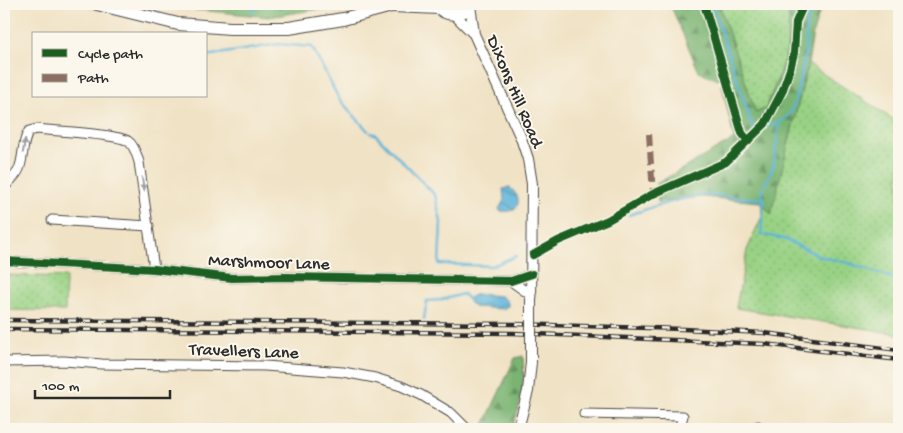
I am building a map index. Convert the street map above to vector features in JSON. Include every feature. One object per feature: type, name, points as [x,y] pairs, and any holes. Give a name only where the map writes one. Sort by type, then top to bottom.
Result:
[{"type":"main road","points":[[97,4],[178,24],[230,28],[290,28],[343,19],[396,5],[438,6],[447,13],[454,14],[466,9],[470,5]]},
{"type":"street","name":"Dixons Hill Road","points":[[470,5],[474,34],[521,138],[528,158],[532,184],[531,362],[528,391],[518,429]]},
{"type":"street","name":"Dixons Hill Road","points":[[454,14],[474,34]]},
{"type":"street","points":[[4,188],[16,176],[20,167],[25,136],[29,131],[38,130],[121,138],[128,141],[134,149],[139,162],[154,269]]},
{"type":"street","points":[[52,220],[149,226]]},
{"type":"street","name":"Marshmoor Lane","points":[[4,261],[154,269],[232,278],[287,277],[511,281],[532,274]]},
{"type":"street","points":[[511,281],[531,300]]},
{"type":"street","name":"Travellers Lane","points":[[4,362],[64,361],[83,364],[264,366],[343,372],[375,378],[421,395],[451,413],[467,429]]},
{"type":"street","points":[[584,414],[683,416],[679,429]]},
{"type":"green space","points":[[135,4],[352,4],[269,17]]},
{"type":"green space","points":[[670,4],[719,4],[756,113],[766,108],[787,50],[790,4],[822,4],[813,33],[808,64],[771,214],[761,202],[702,197],[658,202],[656,184],[734,139],[721,81],[699,72]]},
{"type":"green space","points":[[719,4],[790,4],[788,50],[766,108],[755,113]]},
{"type":"green space","points":[[808,64],[899,123],[899,334],[736,308],[747,250],[762,216],[761,202],[771,213]]},
{"type":"green space","points":[[4,275],[66,277],[65,311],[4,310]]},
{"type":"green space","points":[[523,356],[522,393],[512,429],[482,429],[515,358]]},
{"type":"water","points":[[509,187],[517,196],[518,205],[512,210],[500,211],[499,209],[504,200],[503,189]]},
{"type":"water","points":[[476,294],[501,296],[508,302],[508,306],[503,309],[474,307],[469,302],[469,298]]},
{"type":"waterway","points":[[248,4],[254,12]]},
{"type":"waterway","points":[[283,8],[285,4]]},
{"type":"waterway","points":[[712,4],[753,128],[774,124],[784,119],[791,112],[805,56],[807,22],[814,4]]},
{"type":"waterway","points":[[208,56],[279,44],[312,47],[339,99],[368,131]]},
{"type":"waterway","points":[[779,122],[774,164],[761,194],[764,200],[761,234],[784,239],[822,257],[845,262],[899,280]]},
{"type":"waterway","points":[[371,133],[375,134],[435,195],[441,222],[439,264],[492,266],[516,256]]},
{"type":"waterway","points":[[629,215],[701,194],[764,200]]},
{"type":"waterway","points":[[424,319],[427,301],[441,300],[463,294],[469,300]]},
{"type":"railway","points":[[4,320],[514,324],[683,329],[764,333],[899,350]]},
{"type":"railway","points":[[4,329],[513,333],[764,344],[899,360]]},
{"type":"marked path","points":[[649,134],[653,194]]},
{"type":"cycle path","points":[[704,4],[742,133],[748,141]]},
{"type":"cycle path","points":[[533,255],[558,241],[608,220],[653,194],[726,162],[765,124],[782,92],[794,53],[796,22],[804,4]]},
{"type":"cycle path","points":[[4,261],[154,269],[232,278],[287,277],[511,281],[532,274]]}]
